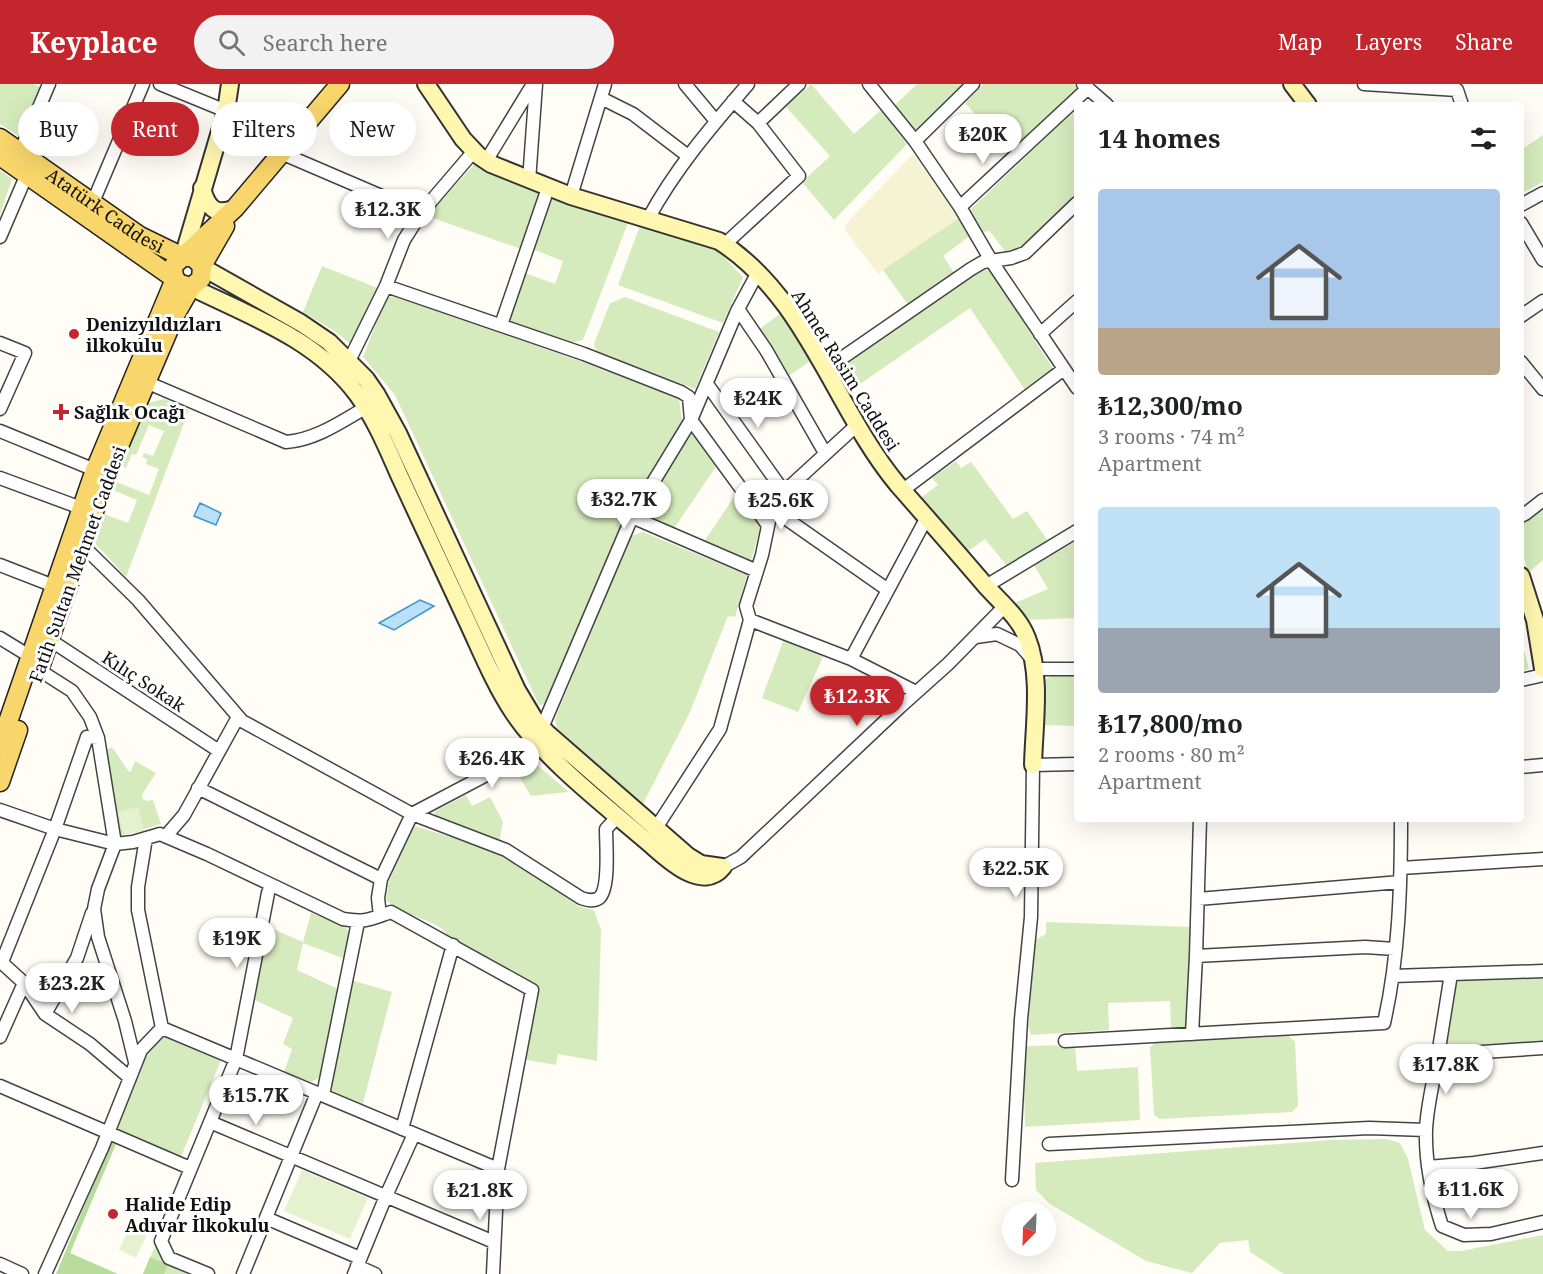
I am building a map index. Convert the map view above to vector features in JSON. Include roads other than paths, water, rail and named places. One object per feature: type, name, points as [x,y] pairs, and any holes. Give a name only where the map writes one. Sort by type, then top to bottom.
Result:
[{"type":"main road","points":[[317,111],[340,84]]},
{"type":"main road","name":"Atatürk Caddesi","points":[[0,138],[18,151]]},
{"type":"main road","points":[[0,156],[156,265],[185,290]]},
{"type":"main road","name":"Atatürk Caddesi","points":[[26,156],[144,238],[177,254],[193,257],[207,265]]},
{"type":"main road","points":[[169,312],[185,290],[201,279],[236,208],[279,156]]},
{"type":"main road","points":[[185,290],[173,272],[177,254],[236,208]]},
{"type":"main road","name":"Fatih Sultan Mehmet Caddesi","points":[[1,737],[35,664],[50,640],[107,474],[146,382],[169,312]]},
{"type":"main road","name":"Fatih Sultan Mehmet Caddesi","points":[[0,782],[35,664],[54,586],[81,508],[95,470],[169,312]]},
{"type":"street","points":[[41,102],[49,84]]},
{"type":"street","points":[[93,202],[143,84]]},
{"type":"street","points":[[160,84],[211,105]]},
{"type":"street","points":[[227,102],[230,84]]},
{"type":"street","name":"Ahmet Rasim Caddesi","points":[[426,84],[452,125],[480,156],[502,170],[571,196],[696,233],[724,244],[757,274],[790,313],[886,470],[1005,606],[1027,637],[1034,665],[1033,765]]},
{"type":"street","points":[[349,361],[386,286],[404,240],[420,213],[480,156],[535,84]]},
{"type":"street","points":[[529,181],[535,84]]},
{"type":"street","points":[[571,196],[605,84]]},
{"type":"street","points":[[685,84],[715,120]]},
{"type":"street","points":[[648,219],[661,195],[688,156],[715,120],[748,84]]},
{"type":"street","points":[[758,123],[799,84]]},
{"type":"street","points":[[869,84],[915,141],[1074,383]]},
{"type":"street","points":[[915,141],[974,84]]},
{"type":"street","points":[[1292,84],[1303,102]]},
{"type":"street","points":[[1364,84],[1457,90],[1461,102]]},
{"type":"street","points":[[960,207],[1085,86],[1104,102]]},
{"type":"street","points":[[600,98],[633,114],[688,156]]},
{"type":"street","points":[[724,244],[799,176],[758,123],[733,101]]},
{"type":"street","points":[[177,254],[189,237],[212,156]]},
{"type":"street","points":[[288,156],[420,213]]},
{"type":"street","points":[[0,236],[27,174]]},
{"type":"street","points":[[202,188],[206,201],[212,208],[223,212],[236,208]]},
{"type":"street","points":[[501,325],[548,188]]},
{"type":"street","points":[[1524,203],[1543,193]]},
{"type":"street","points":[[826,369],[983,262],[993,262],[1025,253],[1074,206]]},
{"type":"street","points":[[1524,228],[1543,260]]},
{"type":"street","points":[[207,265],[232,285],[329,342],[349,361],[377,394],[398,433],[538,734],[618,816],[683,870],[708,876],[716,874],[723,867],[741,857],[976,637],[1005,606]]},
{"type":"street","points":[[380,915],[378,898],[381,879],[412,814],[510,762],[538,734],[632,517],[691,420],[738,309],[757,274]]},
{"type":"street","points":[[386,286],[584,354],[681,392],[689,397],[691,420],[767,524]]},
{"type":"street","points":[[185,290],[245,311],[306,346],[342,377],[365,408],[383,441],[511,710],[696,862],[707,866],[723,867]]},
{"type":"street","points":[[1524,314],[1543,301]]},
{"type":"street","points":[[1040,334],[1074,304]]},
{"type":"street","points":[[738,309],[766,350],[825,453]]},
{"type":"street","points":[[0,343],[25,353],[0,409]]},
{"type":"street","points":[[1524,366],[1543,389]]},
{"type":"street","points":[[903,490],[1065,369]]},
{"type":"street","points":[[146,382],[286,442],[296,441],[327,430],[365,408]]},
{"type":"street","points":[[706,384],[784,492]]},
{"type":"street","points":[[656,828],[720,729],[750,620],[746,606],[762,555],[773,502],[858,424]]},
{"type":"street","points":[[0,431],[95,470]]},
{"type":"street","points":[[0,478],[81,508]]},
{"type":"street","points":[[1524,514],[1543,500]]},
{"type":"street","points":[[771,508],[888,590]]},
{"type":"street","points":[[632,517],[757,571]]},
{"type":"street","points":[[851,659],[927,517]]},
{"type":"street","points":[[986,586],[1074,533]]},
{"type":"street","points":[[82,544],[138,600],[242,721],[412,814],[506,850],[581,898],[592,901],[600,898],[606,887],[606,829],[618,816]]},
{"type":"street","points":[[0,564],[54,586]]},
{"type":"street","points":[[1524,586],[1539,618],[1543,669]]},
{"type":"street","points":[[750,620],[851,659],[916,692]]},
{"type":"street","points":[[976,637],[997,634],[1020,645],[1034,665],[1074,669]]},
{"type":"street","points":[[0,638],[72,691],[90,717],[98,738],[116,843],[98,889],[94,909],[77,958],[45,1014]]},
{"type":"street","name":"Kılıç Sokak","points":[[50,640],[219,751]]},
{"type":"street","points":[[1524,679],[1543,675]]},
{"type":"street","points":[[166,836],[184,815],[238,717]]},
{"type":"street","points":[[98,738],[87,737],[55,829],[1,962],[24,983],[45,1014],[90,1044],[130,1078]]},
{"type":"street","points":[[1012,1180],[1021,1019],[1031,917],[1033,765],[1074,764]]},
{"type":"street","points":[[1524,767],[1543,765]]},
{"type":"street","points":[[198,788],[381,879]]},
{"type":"street","points":[[0,810],[55,829],[116,843],[133,842],[160,834],[343,919],[358,922],[391,912],[532,990],[498,1170],[493,1274]]},
{"type":"street","points":[[1192,1034],[1200,822]]},
{"type":"street","points":[[1065,1041],[1384,1023],[1393,976],[1401,868],[1401,822]]},
{"type":"street","points":[[146,838],[138,887],[138,910],[162,1028]]},
{"type":"street","points":[[1401,868],[1543,859]]},
{"type":"street","points":[[1198,899],[1400,882]]},
{"type":"street","points":[[208,1274],[169,1258],[161,1241],[236,1059],[267,893],[271,885]]},
{"type":"street","points":[[94,909],[98,937],[125,1021],[135,1062]]},
{"type":"street","points":[[243,1274],[291,1157],[320,1094],[358,922]]},
{"type":"street","points":[[402,1129],[453,945]]},
{"type":"street","points":[[1196,956],[1365,947],[1395,949]]},
{"type":"street","points":[[1393,976],[1543,971]]},
{"type":"street","points":[[1451,974],[1426,1130],[1428,1167],[1442,1226],[1464,1235],[1491,1234],[1543,1222]]},
{"type":"street","points":[[0,1037],[24,983]]},
{"type":"street","points":[[162,1028],[498,1170]]},
{"type":"street","points":[[45,1274],[107,1133],[135,1062],[141,1050],[162,1028]]},
{"type":"street","points":[[1438,1055],[1543,1048]]},
{"type":"street","points":[[0,1086],[190,1168]]},
{"type":"street","points":[[210,1122],[494,1242]]},
{"type":"street","points":[[1048,1143],[1369,1128],[1426,1130]]},
{"type":"street","points":[[357,1266],[414,1134]]},
{"type":"street","points":[[1428,1167],[1474,1164],[1543,1153]]},
{"type":"street","points":[[266,1218],[375,1274]]},
{"type":"street","points":[[0,1264],[22,1274]]},
{"type":"water","points":[[200,503],[221,513],[216,525],[194,516]]},
{"type":"water","points":[[420,600],[434,606],[394,630],[379,623]]},
{"type":"place","name":"Denizyıldızları ilkokulu","points":[[74,334]]},
{"type":"place","name":"Sağlık Ocağı","points":[[61,412]]},
{"type":"place","name":"Halide Edip Adıvar İlkokulu","points":[[113,1214]]}]
